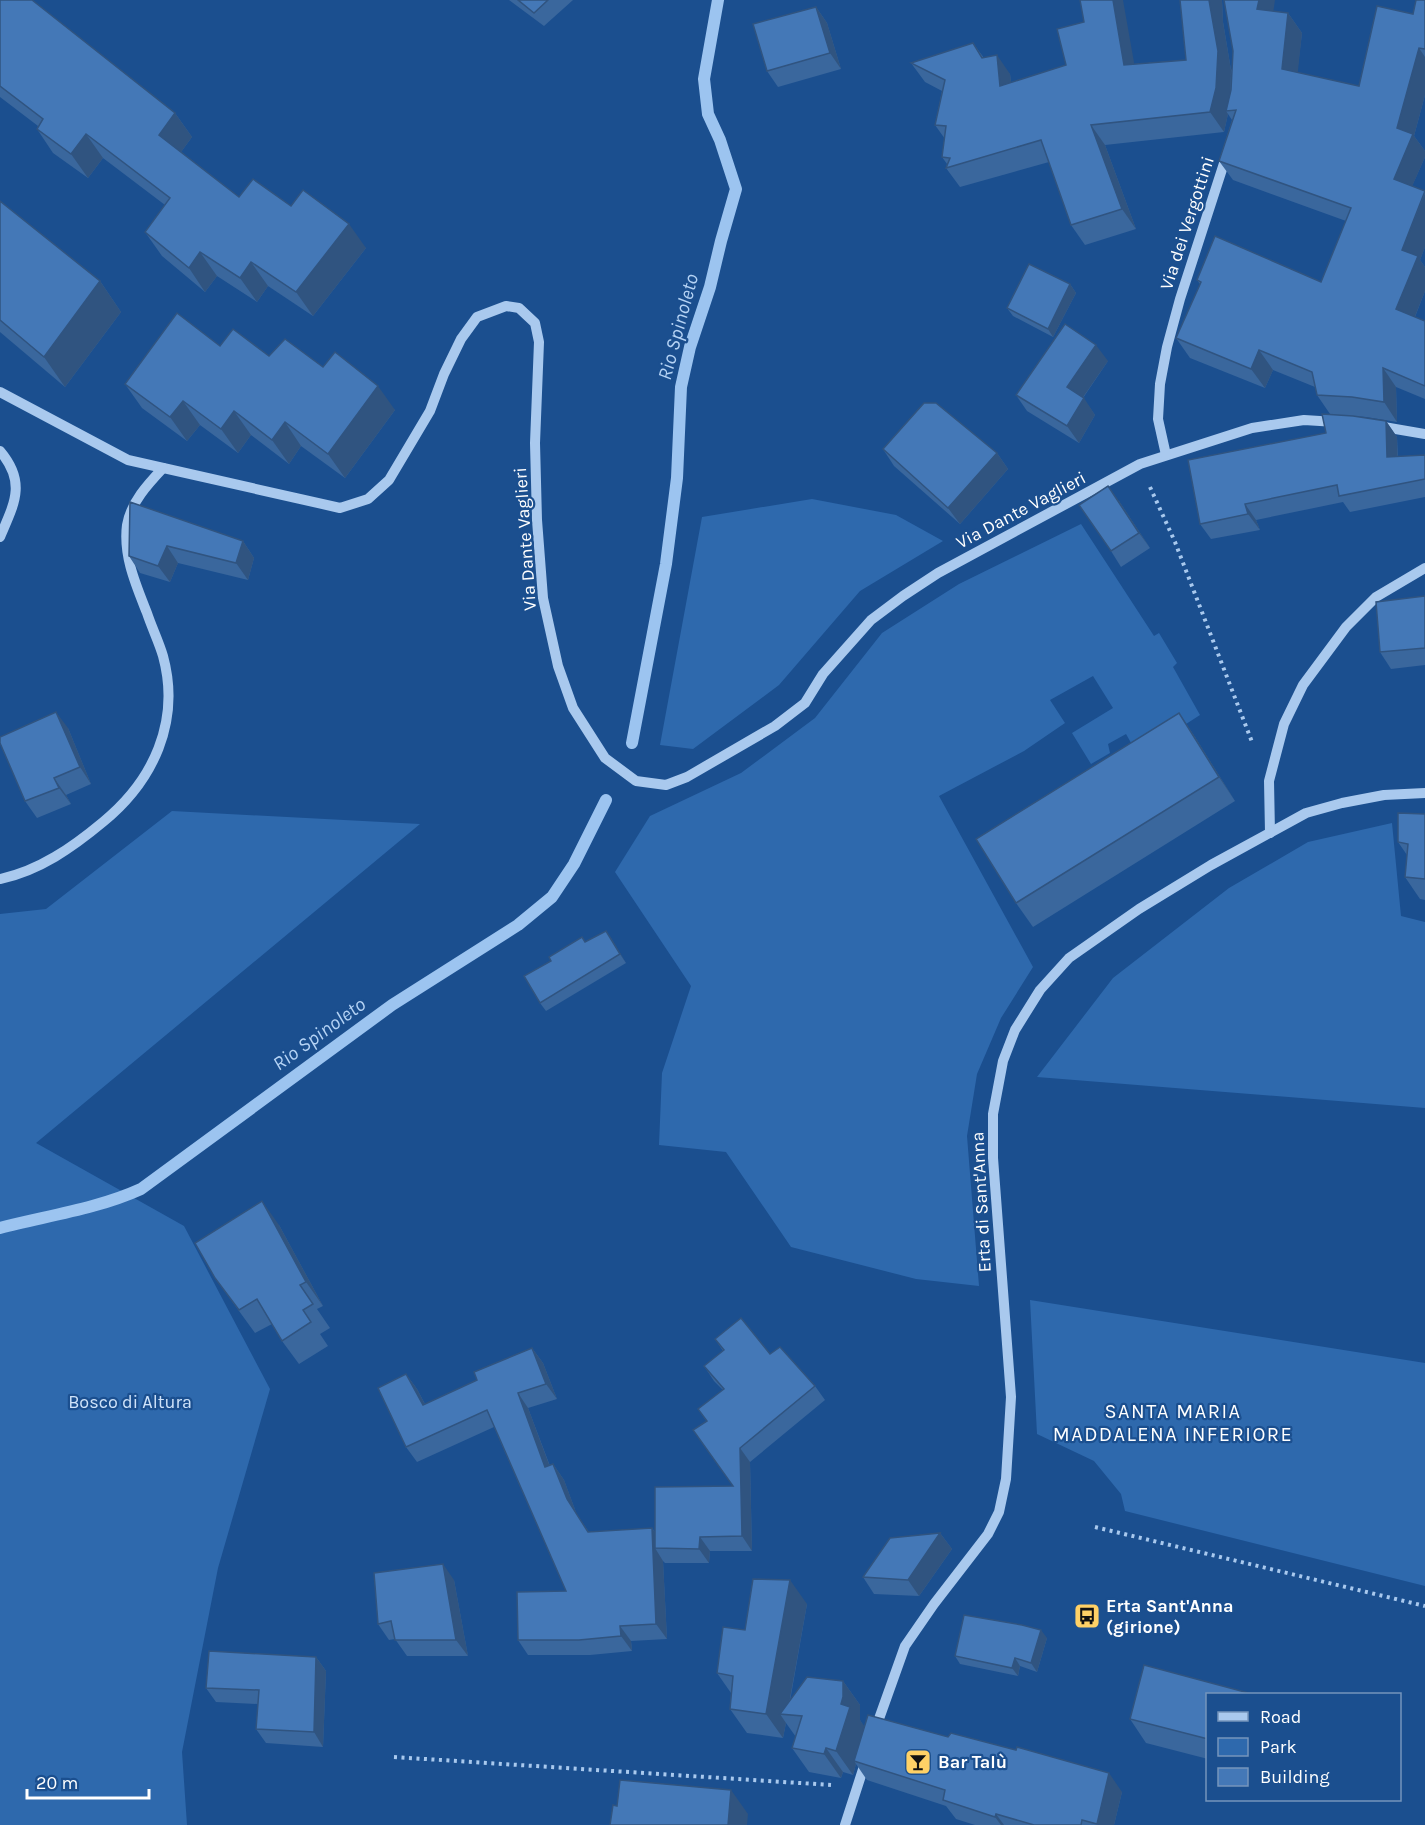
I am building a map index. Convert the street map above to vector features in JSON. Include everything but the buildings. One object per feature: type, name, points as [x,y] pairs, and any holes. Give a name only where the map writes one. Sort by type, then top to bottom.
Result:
[{"type":"street","name":"Via dei Vergottini","points":[[1166,455],[1158,419],[1160,384],[1167,347],[1229,147]]},
{"type":"street","name":"Via Dante Vaglieri","points":[[0,392],[128,459],[340,508],[368,499],[389,480],[430,411],[461,339],[477,317],[506,306],[519,308],[535,323],[539,342],[535,443],[537,520],[543,598],[558,666],[573,708],[605,758],[636,781],[666,786],[687,777],[756,737],[806,703],[823,674],[858,634],[871,620],[903,596],[938,573],[1140,464],[1252,428],[1304,420],[1344,422]]},
{"type":"street","points":[[1365,424],[1425,434]]},
{"type":"street","points":[[0,451],[8,460],[15,481],[16,496],[0,537]]},
{"type":"street","points":[[0,879],[40,865],[75,845],[117,811],[138,787],[153,761],[166,728],[168,696],[163,657],[133,577],[126,543],[128,523],[134,505],[144,488],[163,468]]},
{"type":"street","points":[[1270,833],[1269,781],[1284,724],[1303,685],[1346,627],[1376,597],[1425,568]]},
{"type":"street","name":"Erta di Sant'Anna","points":[[872,1741],[906,1646],[934,1604],[988,1534],[999,1512],[1006,1479],[1011,1397],[999,1262],[993,1114],[1004,1061],[1015,1030],[1040,990],[1069,958],[1139,909],[1210,865],[1306,813],[1384,795],[1425,793]]},
{"type":"street","points":[[846,1825],[868,1752]]},
{"type":"path","points":[[1140,464],[1175,542],[1259,763],[1269,781]]},
{"type":"path","points":[[1095,1527],[1425,1606]]},
{"type":"path","points":[[394,1757],[858,1787]]},
{"type":"green space","points":[[812,499],[896,515],[943,541],[860,591],[779,685],[693,749],[660,745],[702,517]]},
{"type":"green space","points":[[1081,524],[1154,636],[1159,633],[1177,663],[1173,667],[1200,715],[1138,755],[1126,734],[1108,744],[1110,753],[1091,764],[1072,733],[1113,708],[1093,676],[1050,700],[1065,723],[1024,751],[939,796],[1033,967],[1001,1018],[977,1074],[967,1136],[979,1286],[916,1279],[791,1247],[726,1152],[659,1145],[662,1073],[691,986],[615,872],[650,816],[741,773],[815,718],[882,633],[959,584]]},
{"type":"green space","name":"Bosco di Altura","points":[[172,811],[420,824],[36,1143],[184,1226],[270,1389],[218,1568],[182,1752],[187,1825],[0,1825],[0,914],[46,909]]},
{"type":"green space","points":[[1392,823],[1401,916],[1425,922],[1425,1108],[1037,1077],[1113,978],[1229,888],[1308,842]]},
{"type":"green space","points":[[1030,1300],[1425,1363],[1425,1586],[1125,1511],[1121,1494],[1094,1461],[1037,1434]]},
{"type":"waterway","name":"Rio Spinoleto","points":[[632,743],[666,564],[677,478],[681,387],[690,347],[710,287],[736,189],[720,140],[708,114],[704,79],[718,0]]},
{"type":"waterway","name":"Rio Spinoleto","points":[[0,1228],[89,1207],[141,1189],[392,1005],[518,925],[552,897],[574,864],[606,800]]},
{"type":"place","name":"Erta Sant'Anna (girione)","points":[[1087,1616]]},
{"type":"place","name":"Bar Talù","points":[[918,1762]]},
{"type":"district","name":"SANTA MARIA MADDALENA INFERIORE","points":[[1173,1422]]}]
